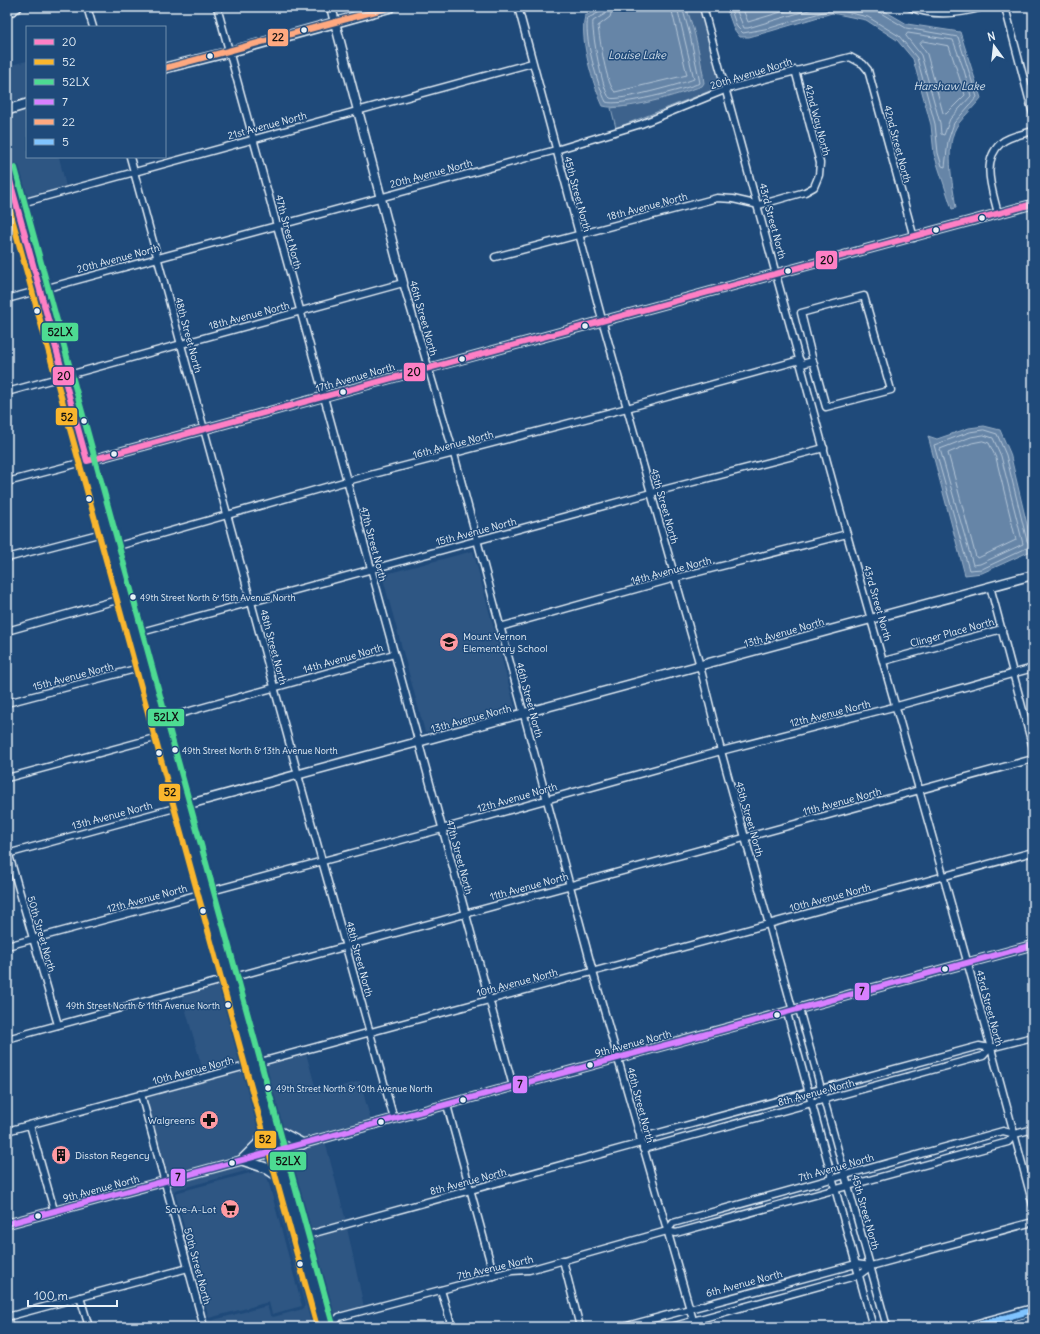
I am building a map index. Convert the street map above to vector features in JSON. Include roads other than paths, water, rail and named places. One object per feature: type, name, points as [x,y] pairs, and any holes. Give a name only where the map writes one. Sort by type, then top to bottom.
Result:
[{"type":"main road","points":[[7,13],[17,7]]},
{"type":"main road","points":[[166,68],[229,52],[391,7]]},
{"type":"main road","points":[[7,110],[26,104]]},
{"type":"main road","points":[[7,170],[12,205],[40,290],[64,376],[325,1327]]},
{"type":"main road","points":[[269,1126],[302,1144]]},
{"type":"main road","points":[[269,1126],[258,1144],[242,1160],[266,1168],[284,1181]]},
{"type":"main road","points":[[971,1327],[1033,1310]]},
{"type":"main road","points":[[1012,1327],[1033,1321]]},
{"type":"street","points":[[87,7],[93,26]]},
{"type":"street","name":"47th Street North","points":[[217,7],[513,1086]]},
{"type":"street","name":"46th Street North","points":[[331,7],[360,110],[403,283],[454,454],[593,972],[694,1324]]},
{"type":"street","name":"45th Street North","points":[[518,7],[603,322],[700,666],[721,751],[793,1011],[812,1103],[873,1327]]},
{"type":"street","name":"43rd Street North","points":[[703,7],[759,205],[847,534],[945,876],[967,964],[1015,1134],[1033,1205]]},
{"type":"street","points":[[910,7],[922,12],[950,14],[983,7]]},
{"type":"street","points":[[1004,7],[1033,114]]},
{"type":"street","name":"20th Avenue North","points":[[7,299],[556,150],[641,124],[726,89],[841,58],[850,57],[856,60]]},
{"type":"street","name":"42nd Street North","points":[[856,60],[868,70],[914,238]]},
{"type":"street","name":"21st Avenue North","points":[[12,205],[532,63]]},
{"type":"street","name":"42nd Way North","points":[[759,205],[805,192],[814,187],[820,175],[820,163],[795,70]]},
{"type":"street","points":[[998,214],[989,173],[989,163],[1001,143],[1033,131]]},
{"type":"street","name":"48th Street North","points":[[130,158],[274,689],[323,860],[394,1119]]},
{"type":"street","name":"18th Avenue North","points":[[495,257],[717,198],[733,199],[759,205]]},
{"type":"street","name":"17th Avenue North","points":[[7,482],[428,367],[603,322],[914,238],[1033,204]]},
{"type":"street","name":"18th Avenue North","points":[[7,392],[403,283]]},
{"type":"street","points":[[864,296],[890,390],[826,407],[813,361],[801,313],[864,296]]},
{"type":"street","name":"16th Avenue North","points":[[111,548],[347,481],[801,362],[813,361]]},
{"type":"street","name":"15th Avenue North","points":[[134,634],[651,493],[824,448]]},
{"type":"street","points":[[7,558],[106,532]]},
{"type":"street","name":"14th Avenue North","points":[[500,627],[675,578],[847,534]]},
{"type":"street","name":"13th Avenue North","points":[[8,852],[524,714],[1033,575]]},
{"type":"street","points":[[990,586],[1033,748]]},
{"type":"street","points":[[7,631],[124,598]]},
{"type":"street","name":"Clinger Place North","points":[[884,661],[1002,629]]},
{"type":"street","name":"14th Avenue North","points":[[158,720],[274,689],[394,654]]},
{"type":"street","name":"15th Avenue North","points":[[7,703],[144,667]]},
{"type":"street","name":"12th Avenue North","points":[[7,946],[442,829],[721,751],[897,706],[1033,668]]},
{"type":"street","points":[[7,778],[162,736]]},
{"type":"street","name":"11th Avenue North","points":[[7,1039],[1033,759]]},
{"type":"street","name":"50th Street North","points":[[8,852],[58,1025]]},
{"type":"street","name":"10th Avenue North","points":[[7,1131],[1033,852]]},
{"type":"street","name":"9th Avenue North","points":[[7,1224],[1033,945]]},
{"type":"street","name":"45th Street North","points":[[793,1011],[821,1088],[887,1327]]},
{"type":"street","name":"8th Avenue North","points":[[300,1237],[641,1143],[809,1091],[979,1046],[990,1048],[1033,1037]]},
{"type":"street","name":"8th Avenue North","points":[[641,1143],[824,1100],[983,1056],[990,1048]]},
{"type":"street","name":"50th Street North","points":[[141,1094],[204,1327]]},
{"type":"street","points":[[447,1105],[494,1276]]},
{"type":"street","points":[[30,1124],[54,1210]]},
{"type":"street","name":"7th Avenue North","points":[[667,1231],[673,1223],[845,1175],[1003,1131],[1015,1134],[1033,1129]]},
{"type":"street","name":"7th Avenue North","points":[[332,1327],[339,1317],[512,1271],[528,1270],[667,1231],[676,1233],[1008,1142],[1015,1134]]},
{"type":"street","name":"6th Avenue North","points":[[671,1327],[694,1324],[859,1275],[871,1266],[1033,1222]]},
{"type":"street","points":[[563,1260],[580,1327]]},
{"type":"street","name":"6th Avenue North","points":[[623,1327],[856,1264],[871,1266]]},
{"type":"street","points":[[7,1317],[188,1268]]},
{"type":"street","points":[[442,1290],[452,1327]]},
{"type":"street","points":[[80,1297],[89,1327]]},
{"type":"water","name":"Louise Lake","points":[[603,7],[686,7],[699,54],[704,83],[702,86],[667,97],[624,107],[603,106],[588,62],[585,49],[584,26],[585,16]]},
{"type":"water","name":"Harshaw Lake","points":[[726,7],[878,7],[907,24],[960,32],[981,98],[959,123],[954,131],[951,142],[950,165],[956,208],[952,209],[934,154],[931,125],[913,59],[897,40],[866,20],[832,13],[749,37],[740,37],[734,29]]},
{"type":"water","points":[[984,426],[1000,430],[1010,453],[1033,550],[982,573],[965,575],[928,436],[937,439],[969,428]]},
{"type":"place","name":"49th Street North & 15th Avenue North","points":[[133,597]]},
{"type":"place","name":"Mount Vernon Elementary School","points":[[449,642]]},
{"type":"place","name":"49th Street North & 13th Avenue North","points":[[175,750]]},
{"type":"place","name":"49th Street North & 11th Avenue North","points":[[228,1005]]},
{"type":"place","name":"49th Street North & 10th Avenue North","points":[[268,1088]]},
{"type":"place","name":"Walgreens","points":[[209,1120]]},
{"type":"place","name":"Disston Regency","points":[[61,1155]]},
{"type":"place","name":"Save-A-Lot","points":[[230,1209]]}]
